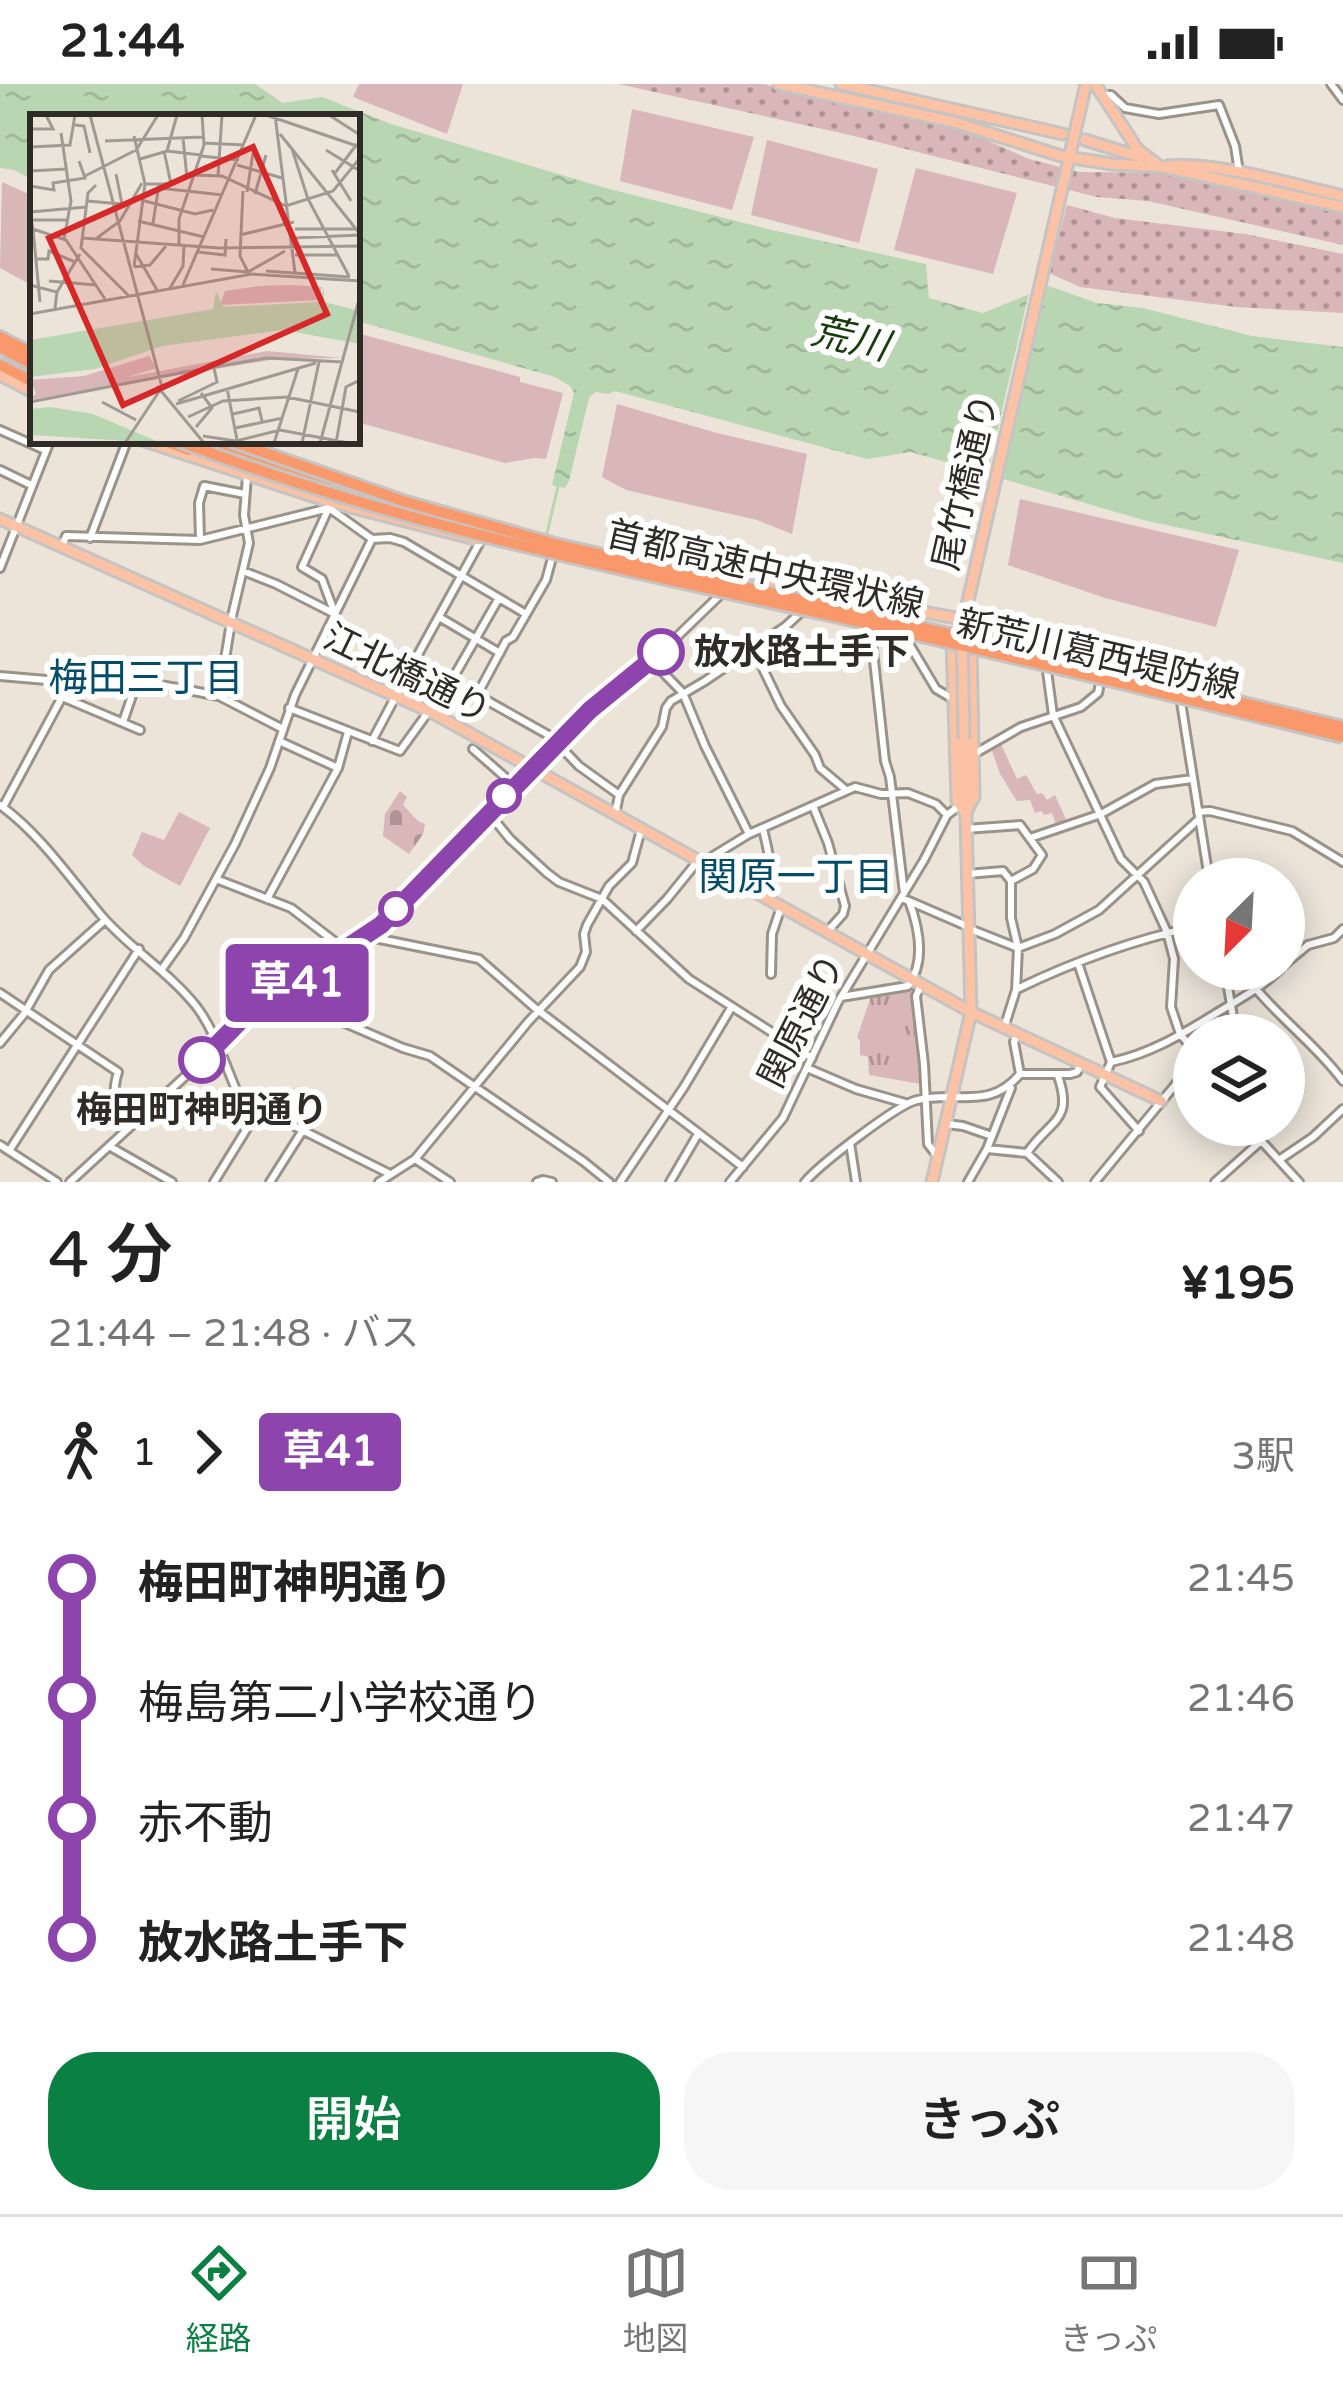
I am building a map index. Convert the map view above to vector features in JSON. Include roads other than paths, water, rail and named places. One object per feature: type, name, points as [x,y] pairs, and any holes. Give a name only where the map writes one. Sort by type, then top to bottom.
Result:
[{"type":"highway","points":[[0,350],[30,365]]},
{"type":"highway","points":[[0,350],[30,365]]},
{"type":"highway","points":[[175,444],[227,459]]},
{"type":"highway","name":"首都高速中央環状線","points":[[187,444],[356,503],[465,531],[1343,734]]},
{"type":"highway","points":[[222,444],[359,487]]},
{"type":"highway","name":"首都高速中央環状線","points":[[239,444],[359,487],[579,550],[1090,666],[1343,734]]},
{"type":"main road","points":[[779,84],[954,122],[1067,163],[1163,167],[1343,207]]},
{"type":"main road","points":[[841,84],[1063,134]]},
{"type":"main road","points":[[1090,84],[1150,161]]},
{"type":"main road","name":"尾竹橋通り","points":[[932,1182],[971,1012],[963,622],[1067,163],[1090,84]]},
{"type":"main road","points":[[892,95],[902,103],[946,113],[954,122]]},
{"type":"main road","points":[[1085,140],[1163,167],[1180,164],[1343,196]]},
{"type":"main road","points":[[0,375],[30,390]]},
{"type":"main road","name":"新荒川葛西堤防線","points":[[154,444],[330,505],[719,596],[952,644]]},
{"type":"main road","name":"新荒川葛西堤防線","points":[[203,444],[335,488],[554,548],[1343,734]]},
{"type":"main road","name":"江北橋通り","points":[[0,519],[431,712],[971,1012],[1161,1101]]},
{"type":"main road","points":[[719,596],[751,584],[773,584],[1019,630],[1173,679],[1181,683],[1182,697]]},
{"type":"main road","points":[[952,644],[957,801],[964,806],[974,797],[971,648]]},
{"type":"main road","name":"新荒川葛西堤防線","points":[[971,648],[1100,683],[1182,697]]},
{"type":"street","points":[[1331,84],[1343,100]]},
{"type":"street","points":[[1102,95],[1111,95],[1125,109],[1159,114],[1219,105],[1235,146],[1239,174]]},
{"type":"street","points":[[0,430],[30,443]]},
{"type":"street","points":[[32,444],[45,450]]},
{"type":"street","points":[[0,568],[48,444]]},
{"type":"street","points":[[90,538],[126,444]]},
{"type":"street","points":[[0,470],[31,484]]},
{"type":"street","points":[[219,696],[249,543],[244,515],[247,476]]},
{"type":"street","points":[[200,540],[199,503],[204,486],[245,494]]},
{"type":"street","points":[[335,488],[302,567],[322,579],[335,614]]},
{"type":"street","points":[[62,546],[66,536],[200,540],[330,505]]},
{"type":"street","points":[[330,505],[372,538],[404,542],[526,614]]},
{"type":"street","points":[[162,968],[177,951],[248,816],[289,709],[372,538]]},
{"type":"street","points":[[372,741],[481,540]]},
{"type":"street","points":[[477,695],[546,580],[552,558]]},
{"type":"street","points":[[243,572],[335,614]]},
{"type":"street","points":[[70,1182],[248,1013],[387,919],[531,768],[719,596]]},
{"type":"street","points":[[289,709],[400,751],[452,681],[499,598]]},
{"type":"street","points":[[615,815],[619,795],[662,727],[671,700],[800,613]]},
{"type":"street","points":[[439,617],[500,652]]},
{"type":"street","points":[[873,630],[905,898],[919,930],[916,996],[928,1144],[938,1157]]},
{"type":"street","points":[[905,637],[936,689],[953,699]]},
{"type":"street","points":[[753,647],[781,706],[820,769],[846,790]]},
{"type":"street","points":[[415,659],[558,742],[579,766],[619,795]]},
{"type":"street","points":[[652,661],[683,693],[749,834]]},
{"type":"street","points":[[1047,670],[1053,715],[1121,859],[1150,893],[1167,932],[1174,958],[1173,1016]]},
{"type":"street","points":[[0,676],[137,681],[219,696],[283,729]]},
{"type":"street","points":[[123,722],[137,681]]},
{"type":"street","points":[[70,682],[2,807],[61,865],[105,920],[162,968],[196,1006],[240,1099],[390,1174]]},
{"type":"street","points":[[974,754],[1021,728],[1081,707],[1092,699],[1100,683]]},
{"type":"street","points":[[62,697],[140,730]]},
{"type":"street","points":[[1182,697],[1205,858]]},
{"type":"street","points":[[267,899],[338,768],[348,732]]},
{"type":"street","points":[[279,741],[338,768]]},
{"type":"street","points":[[473,748],[514,785]]},
{"type":"street","points":[[1030,838],[1101,814],[1155,784],[1192,779]]},
{"type":"street","points":[[636,931],[713,856],[749,834],[846,790],[908,793],[937,804],[947,815],[964,806]]},
{"type":"street","points":[[813,806],[845,906],[827,932]]},
{"type":"street","points":[[905,898],[1018,947],[1099,910],[1198,816],[1210,811],[1292,830],[1343,862]]},
{"type":"street","points":[[488,812],[547,873],[602,899],[689,980],[812,1058]]},
{"type":"street","name":"関原通り","points":[[730,1182],[783,1118],[841,997],[905,898],[947,815]]},
{"type":"street","points":[[965,830],[1020,825],[1042,855],[1033,869],[1011,881]]},
{"type":"street","points":[[763,829],[772,889],[767,899]]},
{"type":"street","points":[[379,1182],[415,1159],[583,962],[586,925],[609,886],[630,866],[641,830]]},
{"type":"street","points":[[967,874],[1003,871],[1011,881],[1011,918],[1018,947],[1016,990],[1004,1028]]},
{"type":"street","points":[[216,879],[291,908],[345,949]]},
{"type":"street","points":[[771,974],[772,934],[781,907]]},
{"type":"street","points":[[0,1043],[49,970],[105,920]]},
{"type":"street","points":[[1305,948],[1334,938],[1343,929]]},
{"type":"street","points":[[1016,990],[1173,931]]},
{"type":"street","points":[[365,936],[478,958],[742,1167]]},
{"type":"street","points":[[9,1151],[139,949]]},
{"type":"street","points":[[1078,963],[1111,1062],[1100,1087],[1139,1131]]},
{"type":"street","points":[[841,997],[917,983]]},
{"type":"street","points":[[1229,990],[1233,1014]]},
{"type":"street","points":[[1216,1014],[1257,990],[1343,1081]]},
{"type":"street","points":[[0,993],[118,1072],[114,1094],[118,1113],[129,1127]]},
{"type":"street","points":[[280,995],[430,1057],[608,1182]]},
{"type":"street","points":[[620,1182],[732,1008]]},
{"type":"street","points":[[968,1182],[1020,1074],[1017,1034]]},
{"type":"street","points":[[1111,1062],[1173,1040]]},
{"type":"street","points":[[1020,1074],[1058,1075],[1076,1072],[1081,1064]]},
{"type":"street","points":[[807,1068],[906,1103]]},
{"type":"street","points":[[1027,1153],[1062,1115],[1066,1099],[1058,1075]]},
{"type":"street","points":[[805,1182],[822,1163],[906,1103],[996,1094],[1012,1086]]},
{"type":"street","points":[[1095,1182],[1173,1087]]},
{"type":"street","points":[[214,1182],[259,1109]]},
{"type":"street","points":[[1279,1160],[1343,1109]]},
{"type":"street","points":[[946,1124],[992,1136]]},
{"type":"street","points":[[270,1182],[303,1130]]},
{"type":"street","points":[[670,1182],[698,1134]]},
{"type":"street","points":[[850,1143],[856,1182]]},
{"type":"street","points":[[0,1145],[57,1182]]},
{"type":"street","points":[[109,1146],[172,1182]]},
{"type":"street","points":[[1215,1182],[1255,1146]]},
{"type":"street","points":[[1266,1146],[1299,1182]]},
{"type":"street","points":[[987,1149],[1027,1153],[1058,1182]]},
{"type":"street","points":[[415,1159],[436,1178],[450,1182]]},
{"type":"street","points":[[537,1182],[552,1182]]},
{"type":"water","name":"荒川","points":[[0,84],[255,84],[283,103],[322,97],[391,124],[602,187],[926,264],[929,298],[983,313],[1049,286],[1097,303],[1143,308],[1252,336],[1343,347],[1343,563],[1143,520],[911,452],[867,459],[615,391],[595,392],[589,398],[569,481],[565,488],[552,485],[574,393],[570,386],[555,377],[360,322],[360,114],[30,114],[30,178],[0,168]]},
{"type":"waterway","points":[[547,533],[559,482]]},
{"type":"place","name":"放水路土手下","points":[[661,652]]},
{"type":"place","name":"梅田町神明通り","points":[[202,1060]]},
{"type":"district","name":"梅田三丁目","points":[[146,678]]},
{"type":"district","name":"関原一丁目","points":[[796,877]]}]
